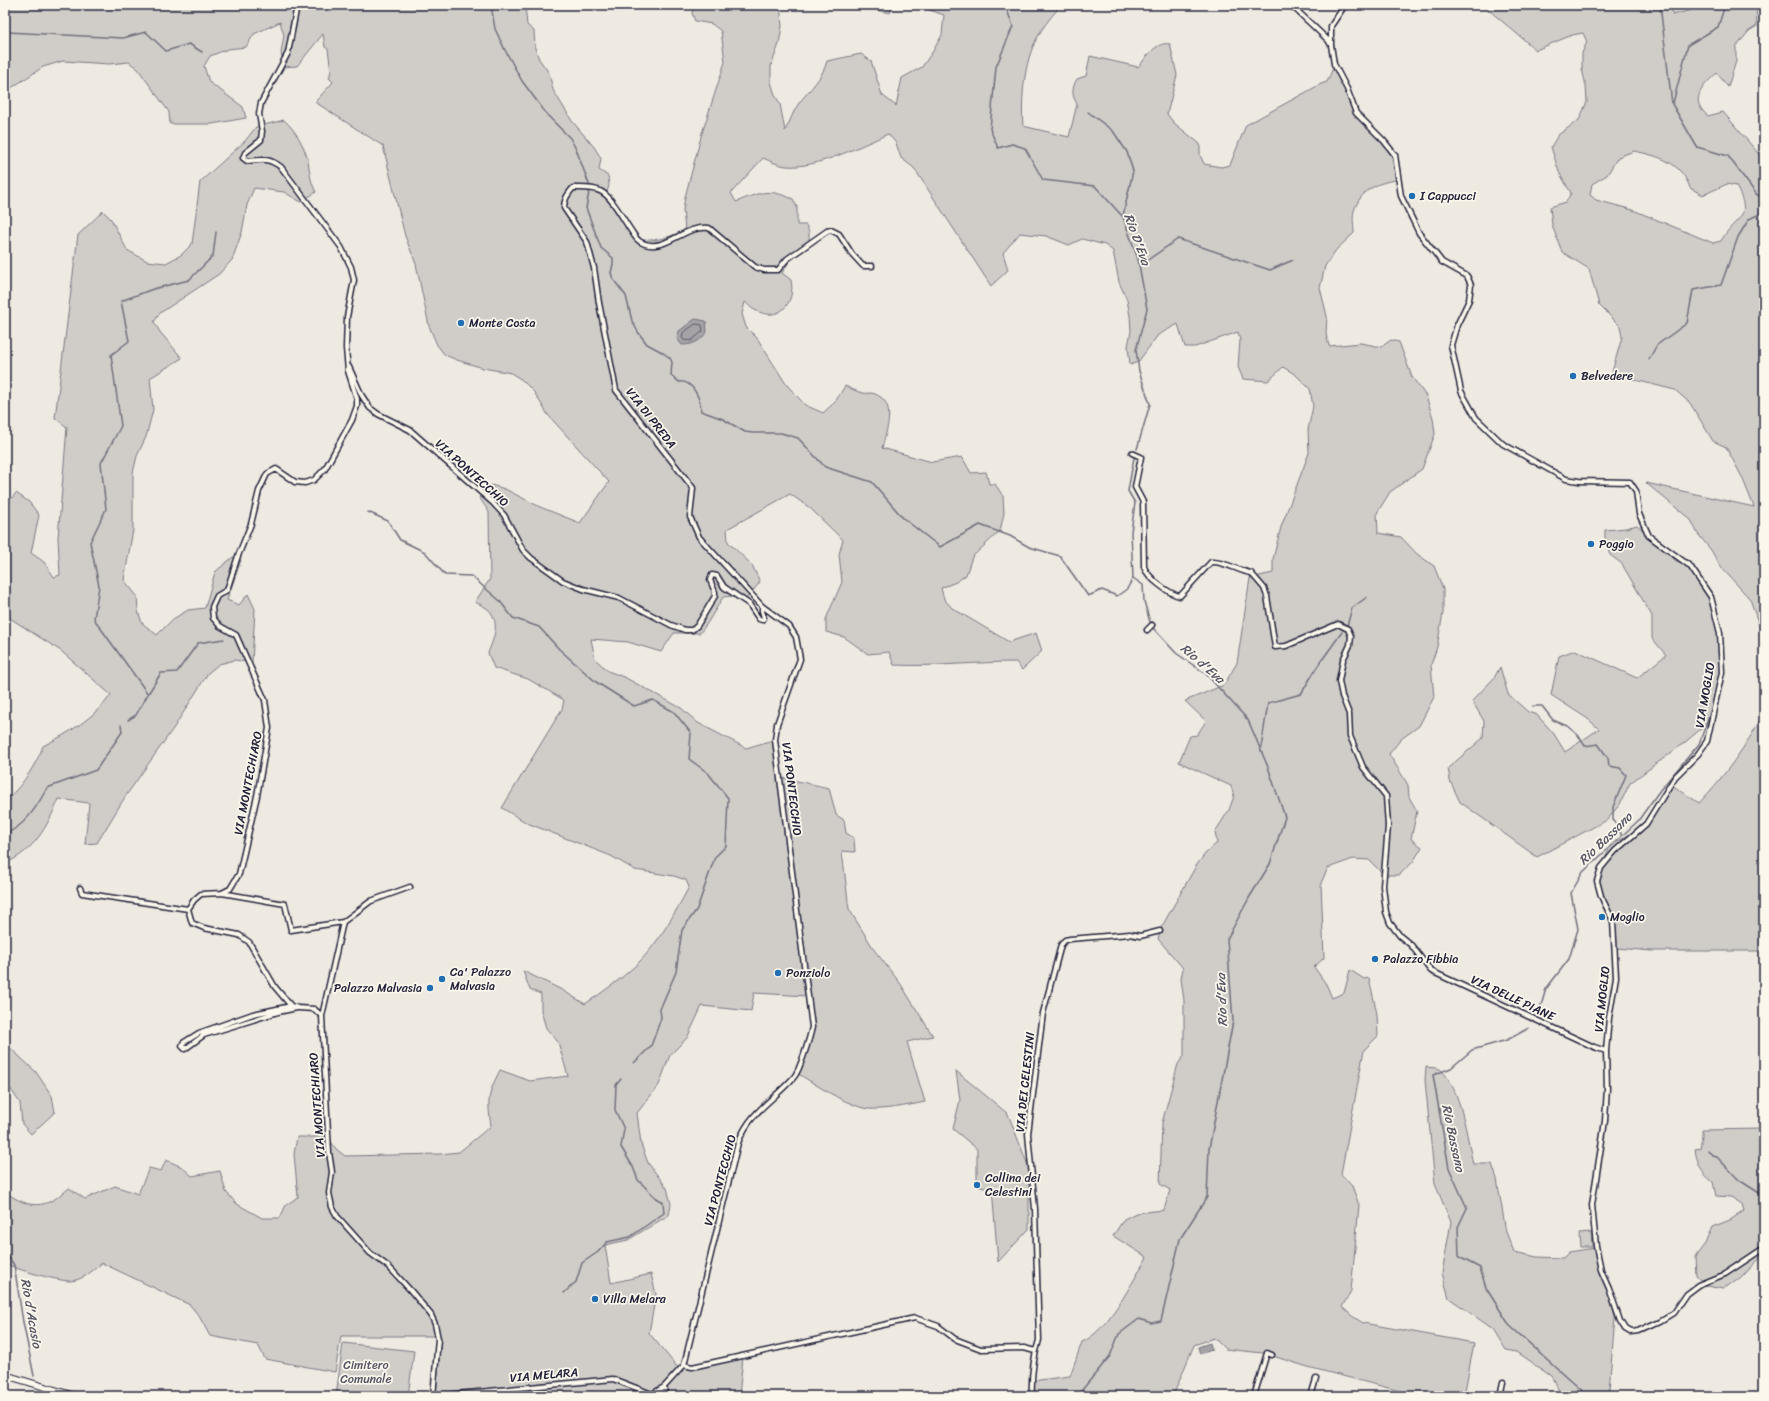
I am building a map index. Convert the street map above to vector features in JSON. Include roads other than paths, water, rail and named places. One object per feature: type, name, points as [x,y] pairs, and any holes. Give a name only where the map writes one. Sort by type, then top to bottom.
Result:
[{"type":"main road","points":[[5,1375],[73,1396]]},
{"type":"street","name":"VIA MONTECHIARO","points":[[222,893],[230,889],[239,874],[257,796],[269,728],[265,700],[236,635],[220,626],[213,618],[212,607],[218,596],[227,590],[238,556],[251,524],[259,491],[267,474],[276,469],[295,482],[305,483],[314,480],[326,466],[352,420],[357,406],[357,399],[348,371],[346,348],[347,317],[354,280],[348,260],[341,247],[281,167],[272,161],[265,159],[246,161],[243,158],[245,153],[261,140],[262,131],[259,114],[261,103],[288,53],[297,5]]},
{"type":"street","points":[[1291,5],[1328,40],[1331,45]]},
{"type":"street","points":[[1331,45],[1331,26],[1344,5]]},
{"type":"street","name":"VIA MOGLIO","points":[[1331,45],[1334,64],[1347,89],[1356,113],[1384,141],[1395,155],[1401,196],[1419,233],[1442,262],[1467,276],[1471,285],[1469,300],[1457,325],[1451,344],[1461,391],[1476,418],[1503,444],[1566,479],[1579,481],[1630,482],[1636,491],[1639,514],[1649,536],[1690,566],[1711,597],[1720,633],[1722,672],[1707,741],[1698,754],[1675,777],[1646,824],[1615,852],[1601,868],[1598,880],[1601,896],[1614,920],[1616,977],[1609,1018],[1606,1051],[1607,1088],[1605,1120],[1592,1205],[1596,1246],[1601,1270],[1609,1288],[1620,1321],[1625,1329],[1630,1332],[1638,1331],[1660,1321],[1672,1313],[1686,1294],[1698,1285],[1725,1274],[1764,1248]]},
{"type":"street","name":"VIA DI PREDA","points":[[762,606],[699,537],[690,517],[693,488],[616,390],[599,305],[594,268],[589,249],[587,242],[564,208],[564,202],[568,193],[573,188],[591,188],[601,191],[609,197],[637,240],[645,245],[659,245],[693,229],[701,227],[709,228],[755,267],[764,270],[778,270],[787,259],[827,231],[831,230],[838,234],[852,254],[863,266],[872,266]]},
{"type":"street","name":"VIA PONTECCHIO","points":[[348,364],[362,396],[370,408],[378,414],[410,430],[492,502],[504,515],[523,550],[531,558],[563,580],[583,589],[618,598],[685,630],[692,630],[697,626],[715,596],[710,580],[712,575],[717,576],[724,587],[748,604],[759,619],[762,620],[764,618],[762,606]]},
{"type":"street","name":"VIA DELLE PIANE","points":[[1132,453],[1141,457],[1135,488],[1143,502],[1144,567],[1147,574],[1154,580],[1175,595],[1180,596],[1212,562],[1219,561],[1242,571],[1251,573],[1264,588],[1267,596],[1275,647],[1286,646],[1338,624],[1348,629],[1351,636],[1350,645],[1343,660],[1339,680],[1342,696],[1350,714],[1350,736],[1363,767],[1386,796],[1388,826],[1383,886],[1386,912],[1390,923],[1400,936],[1411,944],[1431,971],[1581,1041],[1606,1051]]},
{"type":"street","name":"VIA PONTECCHIO","points":[[654,1395],[684,1366],[738,1143],[744,1128],[756,1113],[796,1076],[810,1039],[812,1027],[775,740],[777,724],[800,659],[796,637],[789,626],[762,606]]},
{"type":"street","points":[[1147,630],[1152,625]]},
{"type":"street","points":[[291,1006],[275,987],[249,942],[239,935],[204,928],[192,923],[188,909],[194,900],[201,894],[222,893],[286,904],[291,930],[343,922],[371,901],[410,887]]},
{"type":"street","points":[[80,888],[82,893],[188,909]]},
{"type":"street","name":"VIA MONTECHIARO","points":[[343,922],[322,1016],[329,1144],[332,1172],[329,1193],[332,1207],[337,1216],[370,1253],[389,1267],[431,1316],[438,1333],[434,1396]]},
{"type":"street","name":"VIA DEI CELESTINI","points":[[1032,1396],[1031,1374],[1035,1351],[1039,1340],[1035,1208],[1028,1134],[1043,1014],[1061,945],[1065,940],[1070,939],[1130,934],[1140,936],[1160,931]]},
{"type":"street","points":[[297,1008],[229,1027],[204,1036],[187,1048],[183,1049],[182,1046],[199,1032],[253,1014],[291,1006],[314,1010],[322,1016]]},
{"type":"street","points":[[684,1366],[692,1367],[915,1318],[938,1326],[954,1339],[981,1349],[1024,1348],[1035,1351]]},
{"type":"street","points":[[1254,1396],[1267,1353],[1272,1355]]},
{"type":"street","name":"VIA MELARA","points":[[434,1396],[614,1379],[654,1395]]},
{"type":"street","points":[[1311,1396],[1316,1380]]},
{"type":"street","points":[[1500,1396],[1503,1382]]},
{"type":"street","points":[[664,1387],[665,1396]]},
{"type":"street","points":[[46,1396],[49,1388]]},
{"type":"water","points":[[695,319],[706,321],[707,332],[696,342],[682,345],[677,339],[679,331]]},
{"type":"water","points":[[1210,1343],[1212,1350],[1200,1354],[1198,1347]]},
{"type":"waterway","points":[[491,5],[495,29],[522,81],[548,116],[570,138],[576,149],[590,187],[586,208],[601,248],[613,258],[611,273],[613,279],[626,296],[632,321],[647,344],[670,358],[672,362],[671,375],[679,382],[684,382],[692,387],[698,396],[701,411],[723,419],[745,432],[781,433],[798,438],[825,467],[872,482],[903,518],[940,547],[980,525],[1010,536],[1029,547],[1060,556],[1088,596],[1102,590],[1117,596],[1127,589],[1133,578]]},
{"type":"waterway","name":"Rio D'Eva","points":[[1005,5],[1013,26],[996,67],[990,129],[998,148],[1012,144],[1025,148],[1043,180],[1095,186],[1123,217],[1138,259],[1147,309],[1136,350],[1139,371],[1150,404],[1137,449]]},
{"type":"waterway","points":[[1660,5],[1672,104],[1697,147],[1728,156],[1757,195],[1764,196]]},
{"type":"waterway","points":[[1673,103],[1688,45],[1718,27],[1725,5]]},
{"type":"waterway","points":[[5,34],[7,32],[123,38],[146,32],[166,51],[189,44],[202,52]]},
{"type":"waterway","points":[[1088,112],[1113,131],[1127,152],[1133,171],[1123,216]]},
{"type":"waterway","points":[[1649,359],[1657,345],[1687,323],[1693,290],[1721,285],[1738,237],[1749,219],[1764,212]]},
{"type":"waterway","points":[[128,720],[136,715],[148,694],[94,619],[99,586],[90,542],[106,509],[101,463],[121,426],[111,355],[129,341],[121,301],[153,289],[189,280],[213,256],[216,232]]},
{"type":"waterway","points":[[1139,266],[1178,239],[1270,270],[1293,260]]},
{"type":"waterway","name":"Rio D'Eva","points":[[1133,578],[1131,532],[1135,503],[1128,491],[1134,458]]},
{"type":"waterway","points":[[368,512],[388,521],[400,540],[425,552],[445,575],[471,576],[499,600],[513,618],[539,627],[559,649],[596,682],[634,706],[653,700],[674,712],[691,733],[689,759],[708,773],[728,798],[726,846],[715,857],[697,909],[682,930],[676,972],[660,1009],[661,1018],[651,1046],[634,1063]]},
{"type":"waterway","points":[[1133,578],[1143,585],[1144,601],[1150,622]]},
{"type":"waterway","points":[[1347,626],[1352,608],[1367,597]]},
{"type":"waterway","name":"Rio d'Eva","points":[[1077,1396],[1110,1356],[1119,1334],[1139,1319],[1151,1323],[1161,1321],[1180,1239],[1207,1197],[1209,1149],[1233,1021],[1227,939],[1249,898],[1270,864],[1285,817],[1268,767],[1248,720],[1206,674],[1176,653],[1153,628]]},
{"type":"waterway","points":[[1261,748],[1268,703],[1301,694],[1317,667],[1342,632]]},
{"type":"waterway","points":[[148,694],[161,673],[177,672],[198,643],[224,639]]},
{"type":"waterway","points":[[1533,706],[1542,706],[1553,720],[1567,726],[1578,735],[1585,746],[1598,744],[1608,758],[1609,766],[1620,768],[1626,775],[1613,807],[1613,820],[1619,826],[1621,835]]},
{"type":"waterway","name":"Rio Bassano","points":[[1539,1012],[1546,989],[1569,959],[1578,929],[1571,893],[1583,872],[1638,821],[1660,790],[1699,744],[1711,710]]},
{"type":"waterway","points":[[5,834],[19,826],[30,815],[47,788],[96,770],[122,732],[121,725]]},
{"type":"waterway","name":"Rio Bassano","points":[[1529,1028],[1507,1040],[1472,1050],[1451,1068],[1433,1075],[1449,1168],[1467,1208],[1458,1227],[1459,1257],[1480,1268],[1486,1288],[1510,1326],[1588,1396]]},
{"type":"waterway","points":[[564,1293],[576,1282],[582,1263],[598,1252],[607,1242],[630,1237],[664,1213],[663,1202],[655,1197],[638,1180],[633,1167],[621,1147],[624,1129],[615,1110],[616,1085],[621,1079]]},
{"type":"waterway","points":[[1708,1150],[1712,1155],[1716,1156],[1739,1180],[1764,1196]]},
{"type":"waterway","name":"Rio d'Acasio","points":[[5,1256],[10,1259],[14,1265],[23,1322],[34,1376]]},
{"type":"place","name":"I Cappucci","points":[[1412,196]]},
{"type":"place","name":"Monte Costa","points":[[461,323]]},
{"type":"place","name":"Belvedere","points":[[1573,376]]},
{"type":"place","name":"Poggio","points":[[1591,544]]},
{"type":"place","name":"Moglio","points":[[1602,917]]},
{"type":"place","name":"Palazzo Fibbia","points":[[1375,959]]},
{"type":"place","name":"Ponziolo","points":[[778,973]]},
{"type":"place","name":"Ca' Palazzo Malvasia","points":[[442,979]]},
{"type":"place","name":"Palazzo Malvasia","points":[[430,988]]},
{"type":"place","name":"Collina dei Celestini","points":[[977,1185]]},
{"type":"place","name":"Villa Melara","points":[[595,1299]]},
{"type":"park label","name":"Cimitero Comunale","points":[[366,1372]]}]
